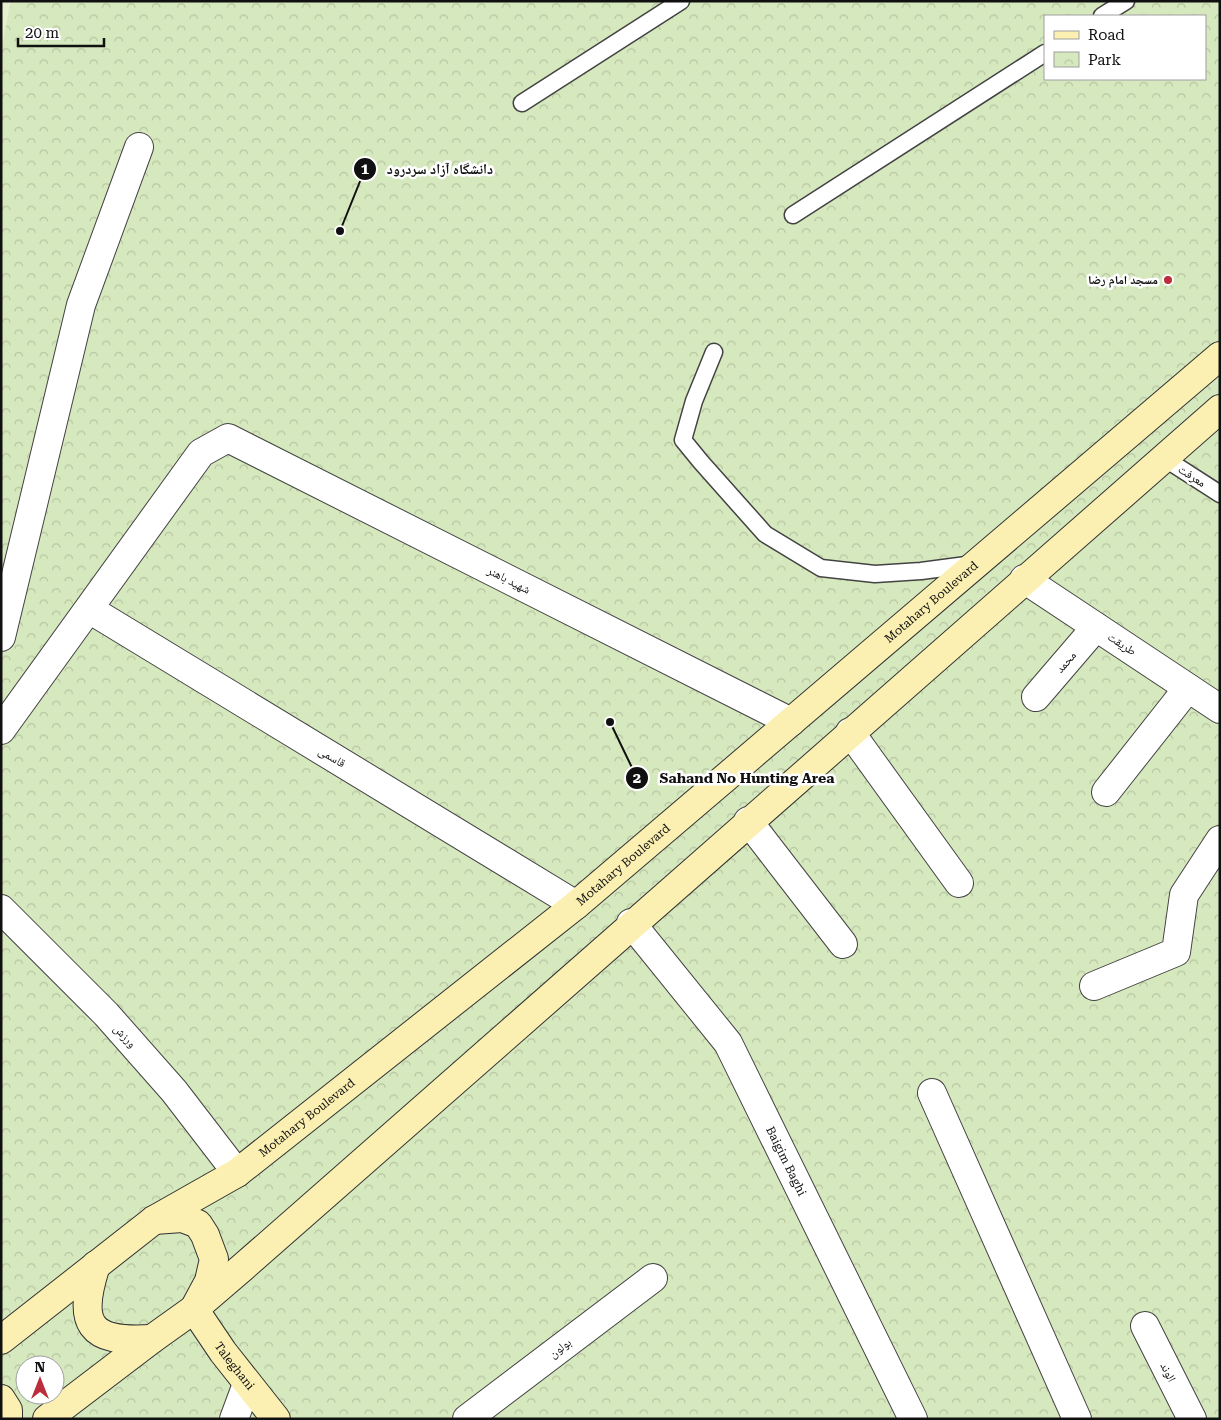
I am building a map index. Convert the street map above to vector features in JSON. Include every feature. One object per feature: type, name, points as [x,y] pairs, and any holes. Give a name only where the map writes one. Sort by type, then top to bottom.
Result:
[{"type":"main road","name":"Motahary Boulevard","points":[[1,1340],[154,1220],[237,1173],[576,905],[1220,356]]},
{"type":"main road","points":[[47,1419],[194,1309],[631,923],[1220,409]]},
{"type":"main road","points":[[154,1220],[182,1218],[198,1224],[206,1235],[214,1259],[209,1281],[194,1309]]},
{"type":"main road","points":[[96,1265],[87,1300],[87,1313],[91,1325],[113,1337],[131,1340],[152,1339]]},
{"type":"main road","name":"Taleghani","points":[[194,1309],[223,1352],[276,1419]]},
{"type":"main road","points":[[1,1400],[8,1410],[8,1419]]},
{"type":"street","points":[[1,637],[81,305],[139,147]]},
{"type":"street","name":"شهید باهنر","points":[[89,609],[201,453],[228,438],[791,722]]},
{"type":"street","name":"طریقت","points":[[1024,579],[1220,709]]},
{"type":"street","points":[[1,730],[89,609]]},
{"type":"street","name":"قاسمی","points":[[89,609],[576,905]]},
{"type":"street","name":"محمد","points":[[1036,697],[1096,627]]},
{"type":"street","points":[[1106,792],[1188,688]]},
{"type":"street","points":[[850,732],[959,883]]},
{"type":"street","points":[[748,821],[843,944]]},
{"type":"street","points":[[1094,986],[1176,952],[1184,895],[1220,840]]},
{"type":"street","name":"ورزش","points":[[1,909],[106,1014],[174,1091],[237,1173]]},
{"type":"street","name":"Baigim Baghi","points":[[631,923],[728,1044],[913,1419]]},
{"type":"street","points":[[932,1093],[1077,1419]]},
{"type":"street","name":"بولون","points":[[467,1419],[653,1278]]},
{"type":"street","name":"الوند","points":[[1145,1326],[1192,1419]]},
{"type":"street","points":[[234,1419],[247,1384]]},
{"type":"lane","points":[[522,103],[682,1]]},
{"type":"lane","points":[[1104,15],[1126,1]]},
{"type":"lane","points":[[793,215],[1044,54]]},
{"type":"lane","points":[[714,352],[694,401],[683,440],[700,462],[765,534],[821,568],[874,574],[921,571],[977,564]]},
{"type":"lane","name":"معرفت","points":[[1164,458],[1220,494]]},
{"type":"green space","points":[[1,1],[1220,1],[1220,1419],[1,1419]]},
{"type":"green space","points":[[1,1],[11,1],[1,50]]},
{"type":"place","name":"دانشگاه آزاد سردرود","points":[[340,231]]},
{"type":"place","name":"مسجد امام رضا","points":[[1168,280]]},
{"type":"place","name":"Sahand No Hunting Area","points":[[610,722]]}]
